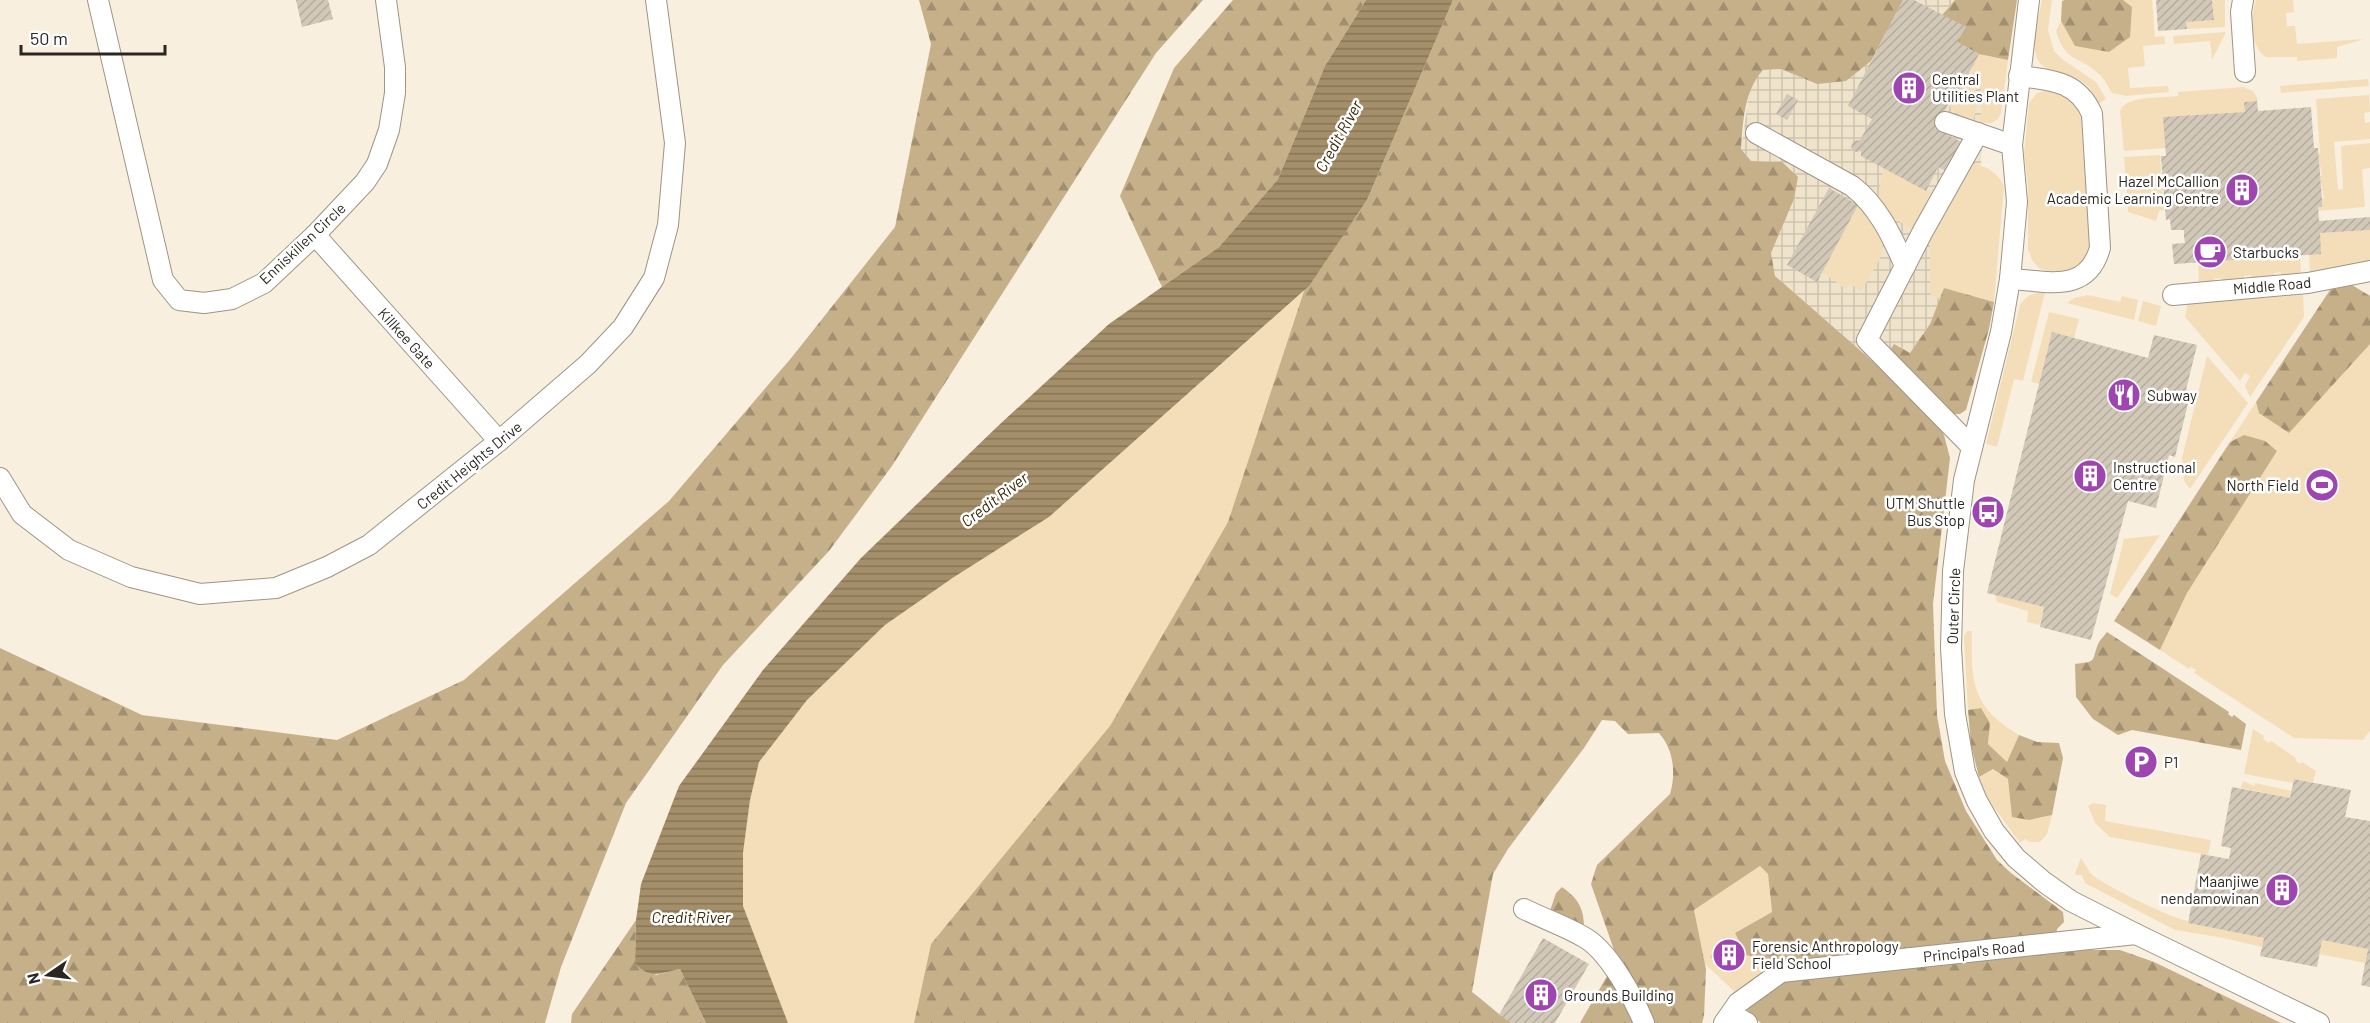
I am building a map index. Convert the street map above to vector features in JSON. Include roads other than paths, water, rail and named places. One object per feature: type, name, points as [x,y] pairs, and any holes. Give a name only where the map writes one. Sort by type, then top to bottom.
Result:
[{"type":"street","name":"Enniskillen Circle","points":[[98,0],[163,280],[179,300],[204,303],[232,299],[264,283],[315,235],[365,182],[377,164],[389,130],[394,93],[395,67],[386,0]]},
{"type":"street","name":"Credit Heights Drive","points":[[0,478],[22,514],[69,550],[131,577],[200,594],[276,588],[327,567],[369,545],[499,441],[588,364],[623,327],[654,278],[668,225],[675,143],[656,0]]},
{"type":"street","name":"Outer Circle","points":[[2029,0],[2012,145],[2017,202],[2010,279],[2001,332],[1971,447],[1960,508],[1952,612],[1955,714],[1965,772],[1977,801],[1994,831],[2016,858],[2044,882],[2071,901],[2319,1023]]},
{"type":"street","points":[[2243,0],[2241,12],[2245,72]]},
{"type":"street","points":[[2010,279],[2067,282],[2085,275],[2096,262],[2100,248],[2092,114],[2087,103],[2077,91],[2066,86],[2052,81],[2019,76]]},
{"type":"street","points":[[1945,122],[2012,145]]},
{"type":"street","points":[[1756,133],[1852,186],[1864,195],[1891,234],[1905,266]]},
{"type":"street","points":[[1971,447],[1867,340],[1978,133]]},
{"type":"street","name":"Killkee Gate","points":[[315,235],[499,441]]},
{"type":"street","name":"Middle Road","points":[[2173,295],[2308,283],[2370,270]]},
{"type":"street","points":[[1524,909],[1588,940],[1612,967],[1633,997],[1644,1023]]},
{"type":"street","name":"Principal's Road","points":[[1734,1020],[1738,1003],[1781,972],[2136,934]]},
{"type":"water","name":"Credit River","points":[[1366,0],[1453,0],[1367,200],[1309,286],[1049,517],[954,577],[885,625],[807,700],[759,762],[750,800],[743,853],[743,906],[788,1023],[706,1023],[680,969],[656,974],[646,972],[635,963],[636,920],[641,884],[679,786],[763,670],[861,558],[999,425],[1109,324],[1219,247],[1278,179],[1325,66]]},
{"type":"place","name":"Central Utilities Plant","points":[[1909,88]]},
{"type":"place","name":"Hazel McCallion Academic Learning Centre","points":[[2242,190]]},
{"type":"place","name":"Starbucks","points":[[2210,252]]},
{"type":"place","name":"Subway","points":[[2124,395]]},
{"type":"place","name":"Instructional Centre","points":[[2090,476]]},
{"type":"place","name":"North Field","points":[[2322,485]]},
{"type":"place","name":"UTM Shuttle Bus Stop","points":[[1988,512]]},
{"type":"place","name":"P1","points":[[2141,762]]},
{"type":"place","name":"Maanjiwe nendamowinan","points":[[2282,890]]},
{"type":"place","name":"Forensic Anthropology Field School","points":[[1729,955]]},
{"type":"place","name":"Grounds Building","points":[[1541,995]]}]
